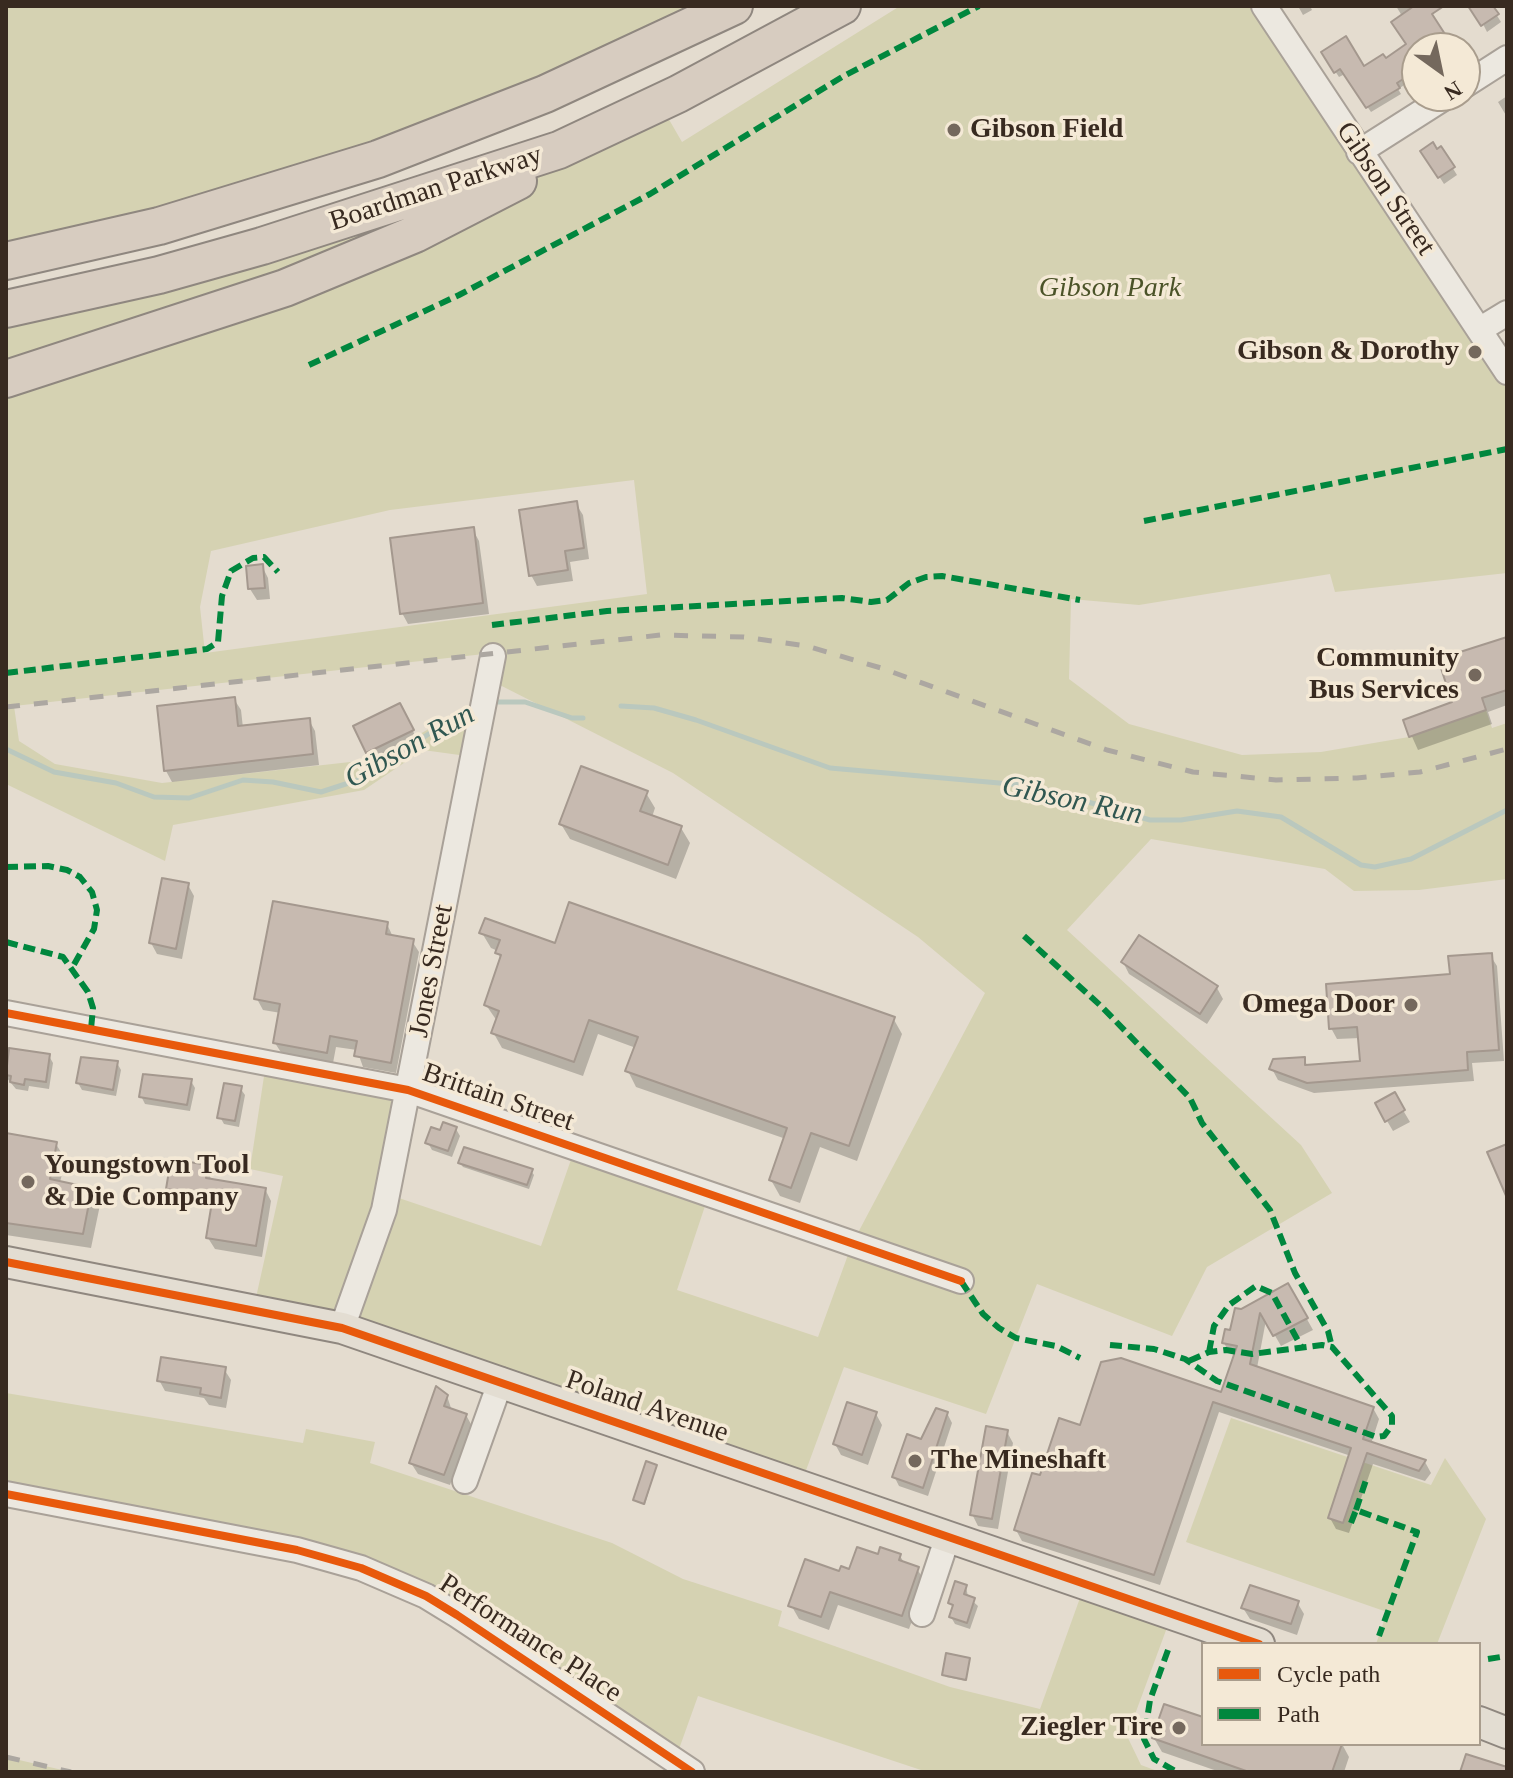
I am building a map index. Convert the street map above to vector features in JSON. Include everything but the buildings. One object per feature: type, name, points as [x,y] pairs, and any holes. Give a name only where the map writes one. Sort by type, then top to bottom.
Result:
[{"type":"highway","name":"Boardman Parkway","points":[[6,261],[159,226],[378,159],[545,94],[734,6]]},
{"type":"highway","name":"Boardman Parkway","points":[[6,309],[159,275],[262,246],[559,150],[678,94],[842,6]]},
{"type":"highway","points":[[6,379],[214,313],[363,257],[529,175],[678,94]]},
{"type":"main road","name":"Poland Avenue","points":[[6,1262],[342,1328],[501,1380],[1253,1642]]},
{"type":"main road","points":[[1481,1723],[1507,1733]]},
{"type":"street","name":"Gibson Street","points":[[1264,6],[1507,372]]},
{"type":"street","points":[[1481,75],[1507,58]]},
{"type":"street","points":[[1359,152],[1422,112]]},
{"type":"street","points":[[1479,330],[1507,313]]},
{"type":"street","name":"Jones Street","points":[[342,1328],[384,1210],[493,656]]},
{"type":"street","name":"Brittain Street","points":[[6,1013],[408,1090],[961,1281]]},
{"type":"street","points":[[465,1481],[501,1380]]},
{"type":"street","name":"Performance Place","points":[[6,1494],[297,1550],[374,1573],[457,1615],[692,1772]]},
{"type":"street","points":[[922,1614],[948,1536]]},
{"type":"green space","points":[[6,6],[734,6],[545,94],[6,261]]},
{"type":"green space","name":"Gibson Park","points":[[900,6],[1264,6],[1507,372],[1507,573],[1335,592],[1330,574],[1139,605],[1071,599],[1069,679],[1129,724],[1242,755],[1321,752],[1409,737],[1452,722],[1446,704],[1452,702],[1486,710],[1492,728],[1507,723],[1507,879],[1419,890],[1354,891],[1325,869],[1151,839],[1067,930],[1301,1145],[1332,1193],[1207,1267],[1172,1336],[1037,1284],[986,1414],[844,1367],[801,1484],[253,1311],[283,1176],[250,1169],[266,1063],[408,1090],[387,1194],[541,1246],[575,1148],[709,1194],[677,1290],[818,1337],[852,1244],[985,993],[918,937],[673,773],[490,680],[493,653],[14,706],[19,741],[55,764],[162,783],[377,759],[487,695],[474,757],[423,750],[364,790],[173,825],[165,861],[6,784],[6,309],[660,104],[682,142]],"holes":[[[634,480],[647,594],[205,653],[200,607],[211,551],[390,510]]]},
{"type":"green space","points":[[6,1393],[303,1443],[306,1429],[375,1442],[370,1463],[612,1543],[683,1579],[782,1611],[778,1626],[950,1687],[1040,1709],[1085,1584],[1172,1614],[1127,1736],[1141,1765],[1160,1772],[927,1772],[698,1696],[674,1763],[399,1583],[6,1494]]},
{"type":"green space","points":[[1231,1418],[1431,1485],[1445,1458],[1486,1519],[1438,1642],[1377,1642],[1387,1612],[1186,1542]]},
{"type":"green space","points":[[6,1757],[71,1772],[6,1772]]},
{"type":"waterway","name":"Gibson Run","points":[[491,702],[525,702],[572,718],[583,718]]},
{"type":"waterway","name":"Gibson Run","points":[[621,706],[654,708],[696,720],[830,768],[1033,786],[1150,820],[1181,820],[1237,811],[1281,817],[1361,865],[1375,867],[1411,859],[1507,810]]},
{"type":"waterway","name":"Gibson Run","points":[[6,749],[54,772],[116,783],[154,797],[189,798],[243,780],[273,782],[321,792],[364,778],[449,720],[474,707]]},
{"type":"railway","points":[[6,707],[661,635],[744,637],[807,646],[881,668],[1107,750],[1193,772],[1276,780],[1357,778],[1420,772],[1507,749]]},
{"type":"railway","points":[[6,1757],[71,1772]]},
{"type":"marked path","points":[[309,365],[459,295],[650,194],[842,77],[979,6]]},
{"type":"marked path","points":[[1144,521],[1507,449]]},
{"type":"marked path","points":[[6,673],[207,649],[218,642],[222,596],[231,571],[253,558],[264,557],[278,572]]},
{"type":"marked path","points":[[492,625],[607,611],[842,598],[871,602],[887,600],[909,583],[942,576],[1080,600]]},
{"type":"marked path","points":[[6,867],[48,866],[67,870],[80,877],[92,892],[97,910],[94,929],[72,968]]},
{"type":"marked path","points":[[1024,936],[1101,1006],[1190,1098],[1202,1123],[1270,1210],[1295,1273],[1328,1331],[1332,1347]]},
{"type":"marked path","points":[[6,942],[63,957],[88,992],[93,1008],[91,1029]]},
{"type":"marked path","points":[[961,1281],[983,1314],[999,1328],[1016,1338],[1056,1346],[1080,1358]]},
{"type":"marked path","points":[[1209,1352],[1214,1326],[1229,1305],[1256,1286],[1272,1293],[1302,1348]]},
{"type":"marked path","points":[[1110,1345],[1154,1349],[1185,1359],[1217,1381],[1377,1437],[1384,1436],[1392,1425],[1392,1416],[1332,1347],[1322,1345],[1252,1354],[1226,1350],[1209,1352],[1189,1361]]},
{"type":"marked path","points":[[1356,1510],[1366,1480]]},
{"type":"marked path","points":[[1351,1523],[1356,1510],[1417,1532],[1379,1636]]},
{"type":"marked path","points":[[1168,1650],[1150,1700],[1144,1739],[1154,1759],[1177,1772]]},
{"type":"marked path","points":[[1488,1659],[1507,1656]]},
{"type":"cycle path","points":[[6,1013],[408,1090],[961,1281]]},
{"type":"cycle path","points":[[6,1262],[342,1328],[1253,1642]]},
{"type":"cycle path","points":[[6,1494],[297,1550],[361,1568],[426,1596],[457,1615],[692,1772]]},
{"type":"place","name":"Gibson Field","points":[[954,130]]},
{"type":"place","name":"Gibson & Dorothy","points":[[1475,352]]},
{"type":"place","name":"Community Bus Services","points":[[1475,675]]},
{"type":"place","name":"Omega Door","points":[[1411,1005]]},
{"type":"place","name":"Youngstown Tool & Die Company","points":[[28,1182]]},
{"type":"place","name":"The Mineshaft","points":[[915,1461]]},
{"type":"place","name":"Ziegler Tire","points":[[1179,1728]]}]
